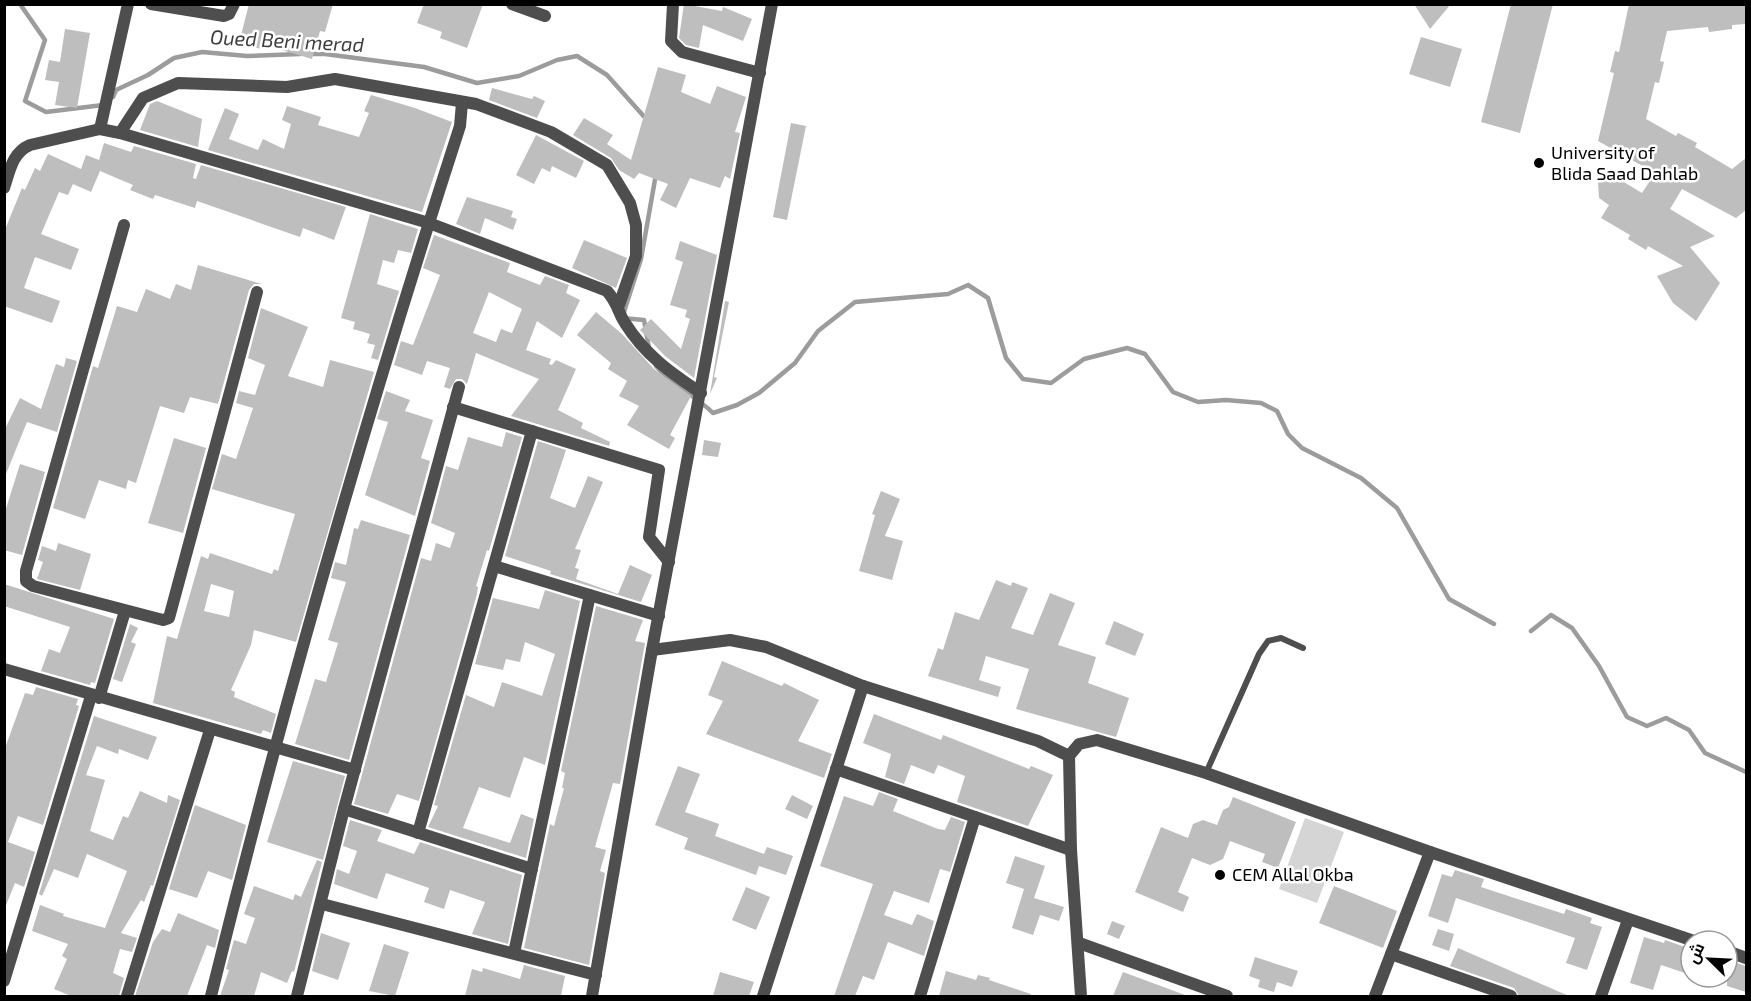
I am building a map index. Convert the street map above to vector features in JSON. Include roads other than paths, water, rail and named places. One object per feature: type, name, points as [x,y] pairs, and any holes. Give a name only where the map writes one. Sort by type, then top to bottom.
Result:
[{"type":"street","points":[[99,129],[128,4]]},
{"type":"street","points":[[151,4],[224,16],[230,14],[234,4]]},
{"type":"street","points":[[512,4],[545,16]]},
{"type":"street","points":[[673,4],[671,41],[682,52],[760,73]]},
{"type":"street","points":[[592,996],[652,650],[772,4]]},
{"type":"street","points":[[120,133],[143,98],[178,83],[287,87],[335,79],[476,104],[551,132],[607,165],[630,203],[636,225],[636,256],[619,305]]},
{"type":"street","points":[[211,996],[252,829],[376,391],[460,126],[462,102]]},
{"type":"street","points":[[4,188],[14,158],[20,149],[30,144],[99,129],[120,133],[429,223],[607,291],[619,305],[624,322],[658,364],[701,393]]},
{"type":"street","points":[[124,225],[26,571],[26,581],[33,585],[125,611],[163,620],[169,618],[257,292]]},
{"type":"street","points":[[297,996],[322,904],[344,809],[459,387]]},
{"type":"street","points":[[453,407],[659,470],[649,537],[669,562]]},
{"type":"street","points":[[418,833],[532,431]]},
{"type":"street","points":[[494,566],[659,616]]},
{"type":"street","points":[[514,953],[590,595]]},
{"type":"street","points":[[4,981],[125,611]]},
{"type":"street","points":[[652,650],[730,640],[766,647],[863,686],[1038,741],[1069,756]]},
{"type":"street","points":[[4,669],[355,770]]},
{"type":"street","points":[[763,996],[863,686]]},
{"type":"street","points":[[127,996],[210,729]]},
{"type":"street","points":[[1081,996],[1071,850],[1069,756],[1079,744],[1097,740],[1206,773],[1679,936]]},
{"type":"street","points":[[836,769],[1071,850]]},
{"type":"street","points":[[344,809],[532,869]]},
{"type":"street","points":[[920,996],[975,817]]},
{"type":"street","points":[[1375,996],[1430,852]]},
{"type":"street","points":[[322,904],[596,975]]},
{"type":"street","points":[[1601,996],[1628,920]]},
{"type":"street","points":[[1079,943],[1227,996]]},
{"type":"street","points":[[1391,954],[1486,992],[1511,996]]},
{"type":"lane","points":[[1206,773],[1259,654],[1268,641],[1281,638],[1303,648]]},
{"type":"waterway","name":"Oued Beni merad","points":[[20,4],[45,40],[25,101],[46,112],[103,105]]},
{"type":"waterway","name":"Oued Beni merad","points":[[113,97],[116,90],[148,75],[174,58],[202,52],[247,56],[300,54]]},
{"type":"waterway","name":"Oued Beni merad","points":[[309,54],[424,67],[477,83],[519,76],[557,60],[577,56],[607,75],[648,121]]},
{"type":"waterway","name":"Oued Beni merad","points":[[649,348],[644,320],[622,318],[641,259],[656,174]]},
{"type":"waterway","name":"Oued Beni merad","points":[[656,366],[713,413],[737,405],[759,393],[795,363],[818,331],[855,302],[948,294],[968,285],[988,298],[1006,358],[1023,379],[1051,383],[1084,359],[1127,348],[1145,354],[1173,392],[1198,402],[1226,400],[1261,403],[1277,411],[1288,434],[1302,448],[1361,478],[1397,508],[1449,599],[1494,624]]},
{"type":"waterway","points":[[1531,631],[1551,615],[1572,628],[1599,666],[1627,717],[1647,726],[1666,718],[1689,730],[1705,753],[1746,772]]},
{"type":"place","name":"University of Blida Saad Dahlab","points":[[1539,163]]},
{"type":"place","name":"CEM Allal Okba","points":[[1220,875]]}]
